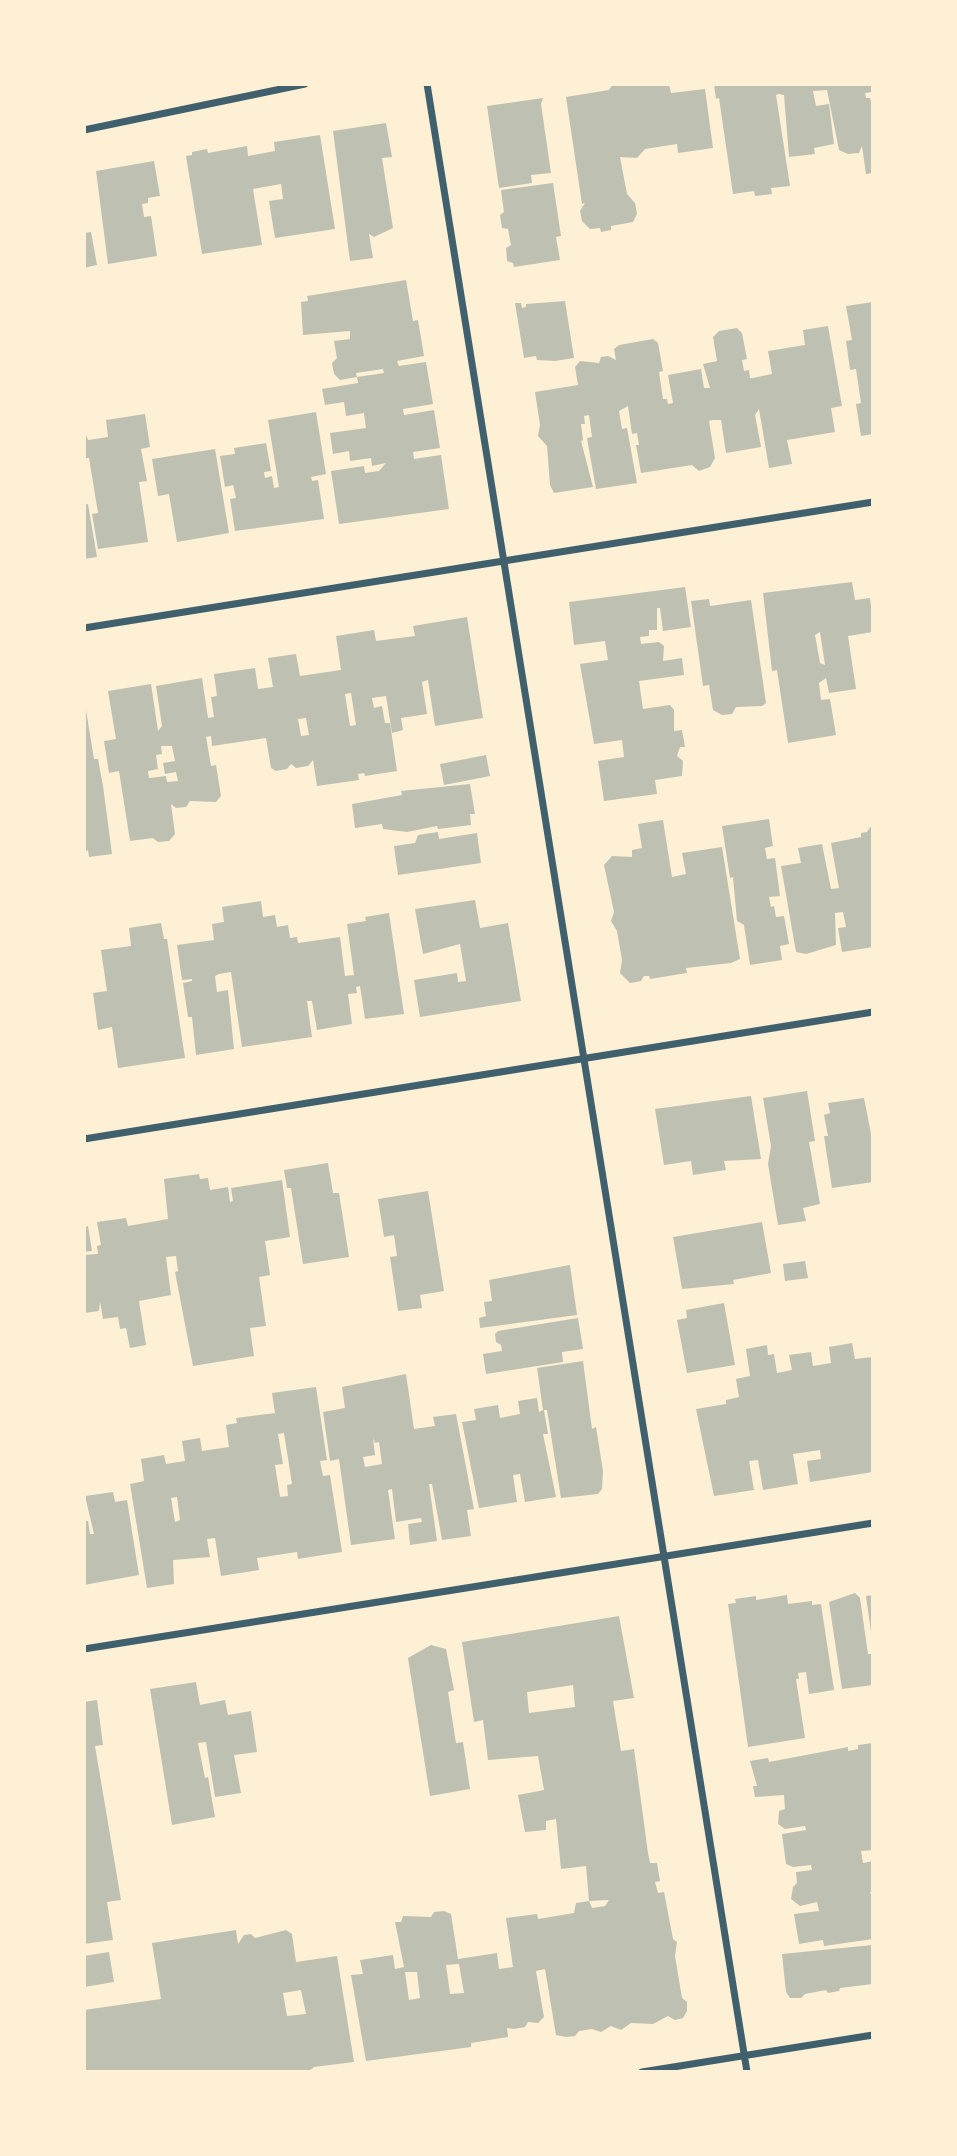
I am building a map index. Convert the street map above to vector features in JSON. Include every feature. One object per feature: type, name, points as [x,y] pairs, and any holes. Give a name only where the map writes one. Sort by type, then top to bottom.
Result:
[{"type":"street","points":[[84,130],[305,84]]},
{"type":"street","points":[[427,84],[747,2072]]},
{"type":"street","points":[[84,628],[873,502]]},
{"type":"street","points":[[84,1139],[873,1012]]},
{"type":"street","points":[[84,1649],[873,1523]]},
{"type":"street","points":[[642,2072],[873,2035]]},
{"type":"building","points":[[613,84],[669,84],[671,93],[705,89],[713,148],[678,153],[677,144],[645,149],[637,158],[620,157],[627,194],[635,203],[637,214],[633,222],[611,226],[611,230],[601,232],[600,228],[590,229],[582,221],[580,211],[585,203],[582,204],[566,97],[609,90]]},
{"type":"building","points":[[714,84],[873,84],[873,92],[865,93],[866,98],[870,98],[873,110],[873,173],[866,174],[862,146],[859,153],[848,154],[839,150],[827,90],[813,91],[816,106],[829,104],[834,144],[814,148],[815,154],[789,157],[784,95],[779,94],[776,95],[790,186],[771,188],[772,194],[755,196],[754,191],[733,194],[719,98],[716,99]]},
{"type":"building","points":[[543,98],[541,104],[551,173],[531,175],[532,183],[499,188],[487,106]]},
{"type":"building","points":[[386,123],[392,157],[382,158],[393,228],[374,237],[369,234],[373,258],[350,261],[333,131]]},
{"type":"building","points":[[320,135],[335,229],[275,238],[269,201],[283,199],[281,184],[253,189],[262,245],[202,254],[186,156],[207,149],[208,153],[247,146],[248,156],[275,151],[274,142]]},
{"type":"building","points":[[154,161],[160,196],[148,198],[148,203],[142,204],[144,217],[151,216],[157,256],[108,264],[96,171]]},
{"type":"building","points":[[553,183],[561,236],[556,237],[560,260],[514,267],[513,263],[507,261],[506,248],[511,245],[508,229],[502,228],[500,215],[504,212],[501,190]]},
{"type":"building","points":[[91,232],[97,265],[84,268],[84,233]]},
{"type":"building","points":[[406,280],[413,321],[418,320],[424,356],[397,361],[399,366],[426,362],[433,404],[403,409],[404,415],[434,410],[440,448],[413,452],[414,459],[441,455],[449,509],[339,524],[331,471],[364,466],[365,473],[379,471],[386,463],[372,466],[371,458],[350,461],[349,451],[333,454],[330,433],[366,428],[364,413],[346,416],[344,402],[325,405],[322,389],[358,383],[357,377],[340,380],[334,374],[332,363],[337,358],[334,341],[350,339],[350,331],[303,335],[301,302],[308,301],[307,296]],"holes":[[[383,369],[384,373],[357,377],[356,373]]]},
{"type":"building","points":[[565,301],[574,358],[555,361],[537,360],[536,356],[524,358],[515,303],[521,303],[522,308],[526,307],[526,304]]},
{"type":"building","points":[[873,302],[873,434],[861,436],[856,404],[861,403],[856,369],[850,370],[846,341],[852,340],[846,306]]},
{"type":"building","points":[[828,326],[842,406],[831,408],[835,432],[787,440],[792,464],[769,468],[759,409],[755,415],[761,447],[726,453],[721,420],[713,420],[709,421],[715,458],[710,467],[699,471],[692,465],[641,473],[636,445],[639,445],[637,433],[632,434],[628,406],[619,411],[622,429],[627,428],[637,483],[596,489],[587,438],[592,437],[589,415],[584,416],[585,424],[581,424],[581,441],[593,487],[554,493],[550,485],[547,446],[538,436],[540,425],[535,392],[578,385],[575,367],[580,361],[599,363],[601,357],[608,356],[616,360],[614,349],[619,345],[653,339],[658,343],[663,371],[659,372],[663,399],[667,399],[668,404],[673,403],[668,375],[701,369],[704,388],[710,388],[703,364],[717,361],[713,337],[719,331],[737,328],[742,333],[747,359],[742,360],[744,371],[749,370],[750,378],[753,378],[772,374],[768,351],[805,345],[803,330]]},
{"type":"building","points":[[316,412],[326,474],[311,477],[312,481],[318,480],[324,519],[235,531],[230,499],[236,498],[233,485],[225,487],[220,456],[235,454],[234,448],[266,443],[271,471],[264,472],[265,478],[272,476],[274,488],[279,487],[268,420]]},
{"type":"building","points":[[145,414],[150,447],[141,449],[147,481],[139,482],[148,542],[98,549],[92,514],[98,513],[89,458],[85,458],[84,430],[88,440],[108,437],[106,420]]},
{"type":"building","points":[[215,449],[229,533],[177,542],[169,494],[158,496],[152,459]]},
{"type":"building","points":[[88,504],[97,557],[84,559],[84,505]]},
{"type":"building","points":[[852,582],[855,600],[870,598],[873,632],[848,636],[856,689],[829,693],[826,678],[819,683],[821,700],[830,699],[836,735],[788,743],[777,670],[772,671],[763,593]],"holes":[[[820,632],[825,665],[820,663],[815,635]]]},
{"type":"building","points":[[685,587],[691,627],[663,631],[660,608],[657,608],[657,630],[649,630],[649,636],[640,637],[641,644],[659,642],[664,646],[663,661],[682,658],[684,675],[639,681],[643,709],[670,705],[674,710],[674,731],[682,730],[685,747],[680,747],[677,756],[683,761],[682,776],[655,780],[657,794],[604,801],[598,761],[624,757],[622,740],[594,744],[580,664],[608,660],[605,641],[574,645],[569,602]]},
{"type":"building","points":[[709,599],[710,606],[751,600],[766,703],[762,706],[736,707],[732,714],[722,715],[713,710],[709,685],[703,686],[691,601]]},
{"type":"building","points":[[467,617],[483,718],[435,726],[428,680],[422,682],[427,714],[401,718],[403,730],[392,733],[386,696],[372,698],[374,708],[382,706],[385,723],[390,723],[397,771],[365,776],[364,773],[358,774],[359,780],[317,786],[313,760],[308,766],[296,768],[291,764],[287,769],[276,771],[271,768],[266,738],[212,746],[211,736],[206,737],[211,766],[216,765],[221,796],[216,802],[190,801],[186,807],[176,808],[171,804],[175,834],[169,841],[158,842],[153,838],[130,841],[119,771],[109,773],[104,741],[116,739],[108,691],[151,684],[158,731],[162,726],[156,686],[202,678],[208,718],[214,717],[211,697],[217,696],[214,674],[255,668],[258,689],[273,687],[268,658],[296,654],[300,676],[341,670],[336,636],[374,630],[376,641],[415,636],[413,626]],"holes":[[[351,693],[356,725],[350,726],[345,694]],[[306,718],[309,735],[301,736],[298,719]],[[161,746],[172,746],[175,761],[163,763],[165,774],[176,772],[178,781],[167,782],[166,776],[149,778],[148,771],[158,769],[156,755],[162,754]]]},
{"type":"building","points":[[84,698],[94,759],[98,759],[103,786],[112,854],[89,857],[88,850],[84,853]]},
{"type":"building","points":[[486,755],[490,776],[444,785],[440,764]]},
{"type":"building","points":[[470,784],[475,814],[470,814],[471,825],[438,829],[437,826],[407,832],[383,829],[382,824],[355,828],[352,804],[402,795],[401,791]]},
{"type":"building","points":[[769,819],[773,846],[765,848],[767,859],[775,858],[780,896],[769,897],[776,917],[784,916],[789,944],[780,946],[782,960],[750,965],[744,925],[737,921],[733,877],[730,878],[722,826]]},
{"type":"building","points":[[663,820],[672,877],[686,874],[682,853],[722,847],[740,959],[731,963],[686,968],[687,973],[650,979],[649,976],[644,976],[641,981],[630,983],[620,973],[622,960],[617,931],[611,921],[614,912],[604,865],[612,856],[632,857],[632,850],[642,848],[638,824]]},
{"type":"building","points":[[873,823],[873,947],[842,952],[838,928],[846,927],[843,912],[835,913],[836,945],[806,954],[796,952],[781,866],[801,863],[798,848],[822,844],[831,889],[839,888],[831,843],[861,837],[861,833],[867,832]]},
{"type":"building","points":[[438,832],[439,839],[477,833],[481,863],[398,875],[394,846],[415,843],[418,835]]},
{"type":"building","points":[[475,900],[480,928],[508,923],[521,1001],[420,1017],[414,980],[457,973],[458,982],[466,981],[460,944],[423,954],[415,909]]},
{"type":"building","points":[[261,901],[263,917],[275,915],[277,927],[288,925],[290,938],[297,937],[298,943],[340,937],[345,976],[354,975],[347,924],[366,921],[365,917],[389,913],[404,1014],[365,1019],[360,986],[356,987],[357,993],[348,994],[352,1024],[317,1030],[312,1001],[307,1001],[312,1037],[242,1047],[231,972],[219,974],[215,976],[217,992],[228,990],[234,1049],[196,1055],[192,1017],[188,1017],[183,983],[192,979],[182,980],[177,945],[214,940],[212,924],[224,922],[222,907]]},
{"type":"building","points":[[161,923],[164,939],[167,939],[185,1058],[118,1068],[112,1027],[98,1030],[93,993],[107,991],[101,950],[131,946],[129,928]]},
{"type":"building","points":[[807,1091],[815,1141],[809,1142],[820,1204],[803,1208],[806,1221],[778,1225],[768,1164],[771,1146],[763,1098]]},
{"type":"building","points":[[751,1096],[761,1159],[724,1161],[726,1170],[693,1175],[691,1161],[664,1165],[655,1109]]},
{"type":"building","points":[[864,1098],[873,1144],[873,1182],[832,1188],[824,1136],[828,1136],[824,1115],[830,1113],[828,1103]]},
{"type":"building","points":[[328,1163],[333,1193],[339,1193],[349,1257],[303,1264],[291,1188],[287,1188],[284,1170]]},
{"type":"building","points":[[199,1174],[200,1179],[208,1178],[210,1190],[228,1187],[230,1202],[233,1201],[231,1188],[282,1180],[290,1237],[265,1241],[270,1275],[259,1277],[266,1326],[250,1328],[254,1356],[193,1366],[175,1272],[178,1271],[176,1256],[166,1257],[171,1295],[139,1301],[146,1345],[130,1348],[126,1328],[120,1329],[118,1317],[103,1319],[100,1301],[99,1311],[84,1313],[84,1255],[98,1254],[97,1246],[101,1245],[97,1222],[126,1218],[128,1226],[168,1219],[164,1179]]},
{"type":"building","points":[[428,1191],[444,1291],[420,1295],[422,1308],[398,1311],[390,1257],[397,1256],[394,1235],[384,1237],[378,1199]]},
{"type":"building","points":[[762,1222],[771,1273],[733,1280],[734,1284],[682,1289],[673,1237]]},
{"type":"building","points":[[88,1226],[92,1251],[84,1252],[84,1227]]},
{"type":"building","points":[[805,1261],[808,1278],[785,1281],[783,1264]]},
{"type":"building","points":[[570,1265],[577,1315],[480,1328],[479,1318],[486,1316],[484,1302],[492,1301],[489,1280]]},
{"type":"building","points":[[724,1303],[735,1365],[687,1373],[677,1320],[687,1318],[686,1310]]},
{"type":"building","points":[[578,1318],[583,1349],[562,1352],[563,1362],[486,1374],[483,1354],[502,1351],[501,1345],[496,1342],[495,1334],[498,1331]]},
{"type":"building","points":[[852,1343],[855,1359],[873,1357],[873,1472],[810,1482],[807,1461],[821,1459],[820,1450],[793,1454],[798,1484],[763,1490],[758,1460],[749,1461],[754,1490],[714,1496],[696,1409],[726,1404],[726,1400],[739,1397],[736,1379],[750,1376],[746,1349],[767,1345],[768,1355],[774,1354],[777,1373],[792,1370],[789,1355],[811,1352],[813,1366],[831,1363],[829,1347]]},
{"type":"building","points":[[583,1361],[592,1429],[596,1427],[603,1471],[602,1489],[598,1494],[561,1498],[547,1410],[544,1410],[548,1434],[543,1434],[556,1497],[525,1502],[520,1474],[513,1475],[517,1502],[479,1508],[462,1422],[476,1420],[474,1409],[498,1405],[500,1418],[520,1414],[518,1401],[537,1398],[539,1412],[543,1410],[537,1368]]},
{"type":"building","points":[[406,1374],[414,1429],[435,1426],[433,1417],[456,1414],[474,1509],[467,1510],[471,1536],[442,1540],[432,1484],[429,1484],[437,1541],[410,1545],[408,1524],[422,1522],[421,1518],[396,1522],[392,1489],[388,1490],[395,1539],[351,1545],[339,1459],[330,1461],[323,1412],[345,1408],[342,1387]],"holes":[[[373,1438],[375,1443],[379,1442],[382,1464],[365,1467],[363,1457],[375,1455]]]},
{"type":"building","points":[[316,1387],[327,1460],[320,1461],[323,1476],[330,1475],[342,1552],[298,1559],[297,1552],[257,1558],[259,1570],[221,1576],[215,1538],[207,1539],[210,1557],[173,1560],[174,1584],[147,1588],[130,1484],[144,1481],[141,1459],[164,1455],[166,1464],[185,1461],[182,1441],[200,1438],[202,1451],[229,1447],[226,1425],[237,1423],[236,1418],[275,1413],[272,1393]],"holes":[[[284,1433],[292,1484],[287,1485],[288,1496],[280,1497],[275,1465],[283,1464],[278,1434]],[[177,1497],[180,1520],[175,1522],[171,1498]]]},
{"type":"building","points":[[113,1492],[115,1502],[127,1500],[139,1575],[84,1585],[84,1521],[88,1521],[90,1534],[94,1534],[85,1496]]},
{"type":"building","points":[[855,1593],[860,1598],[868,1654],[873,1654],[873,1685],[842,1689],[829,1602]]},
{"type":"building","points":[[787,1595],[788,1604],[812,1601],[812,1605],[821,1604],[834,1690],[809,1694],[806,1672],[798,1673],[799,1679],[796,1679],[805,1738],[748,1747],[728,1604],[736,1603],[735,1599],[756,1596],[756,1600]]},
{"type":"building","points":[[873,1595],[873,1632],[871,1632],[866,1596]]},
{"type":"building","points":[[619,1616],[634,1698],[613,1701],[621,1751],[634,1749],[650,1863],[657,1863],[660,1881],[655,1882],[658,1893],[664,1892],[673,1939],[677,1942],[675,1956],[682,1998],[687,2002],[687,2011],[683,2018],[675,2020],[668,2016],[653,2024],[631,2023],[621,2030],[611,2026],[601,2032],[592,2029],[579,2031],[575,2036],[556,2035],[545,1969],[536,1971],[544,2017],[538,2023],[528,2022],[525,2027],[507,2028],[508,2037],[471,2043],[471,2047],[366,2061],[351,1975],[363,1974],[360,1960],[393,1955],[395,1969],[404,1967],[395,1922],[401,1922],[403,1916],[431,1917],[434,1912],[444,1911],[451,1914],[458,1959],[497,1953],[499,1969],[513,1967],[506,1918],[537,1914],[538,1919],[574,1913],[576,1903],[589,1901],[586,1866],[561,1869],[556,1819],[546,1821],[546,1830],[525,1832],[518,1795],[544,1790],[538,1756],[488,1760],[483,1720],[474,1722],[462,1642]],"holes":[[[573,1685],[575,1707],[529,1713],[527,1692]],[[609,1900],[605,1906],[592,1908],[589,1901]],[[459,1964],[464,1993],[450,1994],[446,1965]],[[405,1972],[417,1972],[420,1998],[409,2000]]]},
{"type":"building","points":[[431,1645],[446,1649],[454,1690],[448,1692],[456,1743],[463,1742],[470,1789],[430,1796],[408,1658]]},
{"type":"building","points":[[196,1682],[200,1705],[225,1700],[228,1715],[251,1711],[257,1752],[234,1755],[241,1793],[215,1797],[206,1742],[198,1743],[205,1778],[208,1777],[215,1817],[172,1825],[150,1689]]},
{"type":"building","points":[[97,1700],[103,1745],[95,1746],[121,1900],[107,1902],[113,1940],[84,1944],[84,1702]]},
{"type":"building","points":[[873,1743],[873,1850],[861,1851],[863,1863],[873,1861],[873,1891],[870,1892],[873,1900],[873,1939],[824,1946],[823,1940],[799,1944],[794,1914],[819,1911],[817,1902],[800,1906],[791,1899],[793,1887],[797,1883],[796,1872],[812,1870],[811,1865],[793,1867],[786,1864],[782,1834],[806,1830],[805,1826],[785,1829],[778,1824],[779,1811],[785,1809],[784,1795],[755,1797],[753,1786],[757,1786],[750,1761],[768,1758],[769,1762],[848,1747],[848,1751],[858,1749],[858,1745]]},
{"type":"building","points":[[236,1930],[238,1944],[244,1935],[251,1934],[255,1938],[286,1930],[292,1934],[296,1962],[337,1956],[354,2062],[314,2067],[308,2072],[84,2072],[84,2010],[161,1999],[152,1943]],"holes":[[[301,1990],[306,2014],[287,2016],[283,1993]]]},
{"type":"building","points":[[873,1945],[873,1984],[840,1988],[839,1991],[828,1993],[826,1990],[805,1994],[801,1998],[790,1998],[786,1992],[782,1954]]},
{"type":"building","points":[[109,1952],[114,1982],[84,1987],[84,1956]]}]
